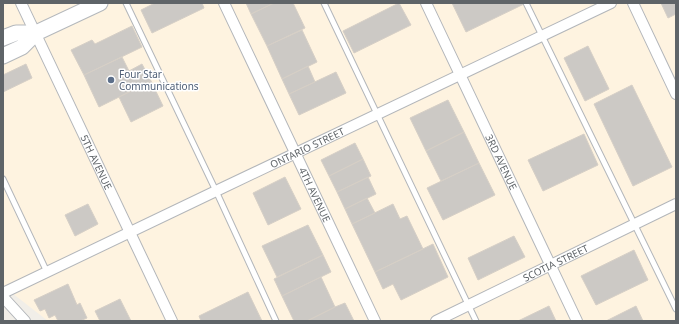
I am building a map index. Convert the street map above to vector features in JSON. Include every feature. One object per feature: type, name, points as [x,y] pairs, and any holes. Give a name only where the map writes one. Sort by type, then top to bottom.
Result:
[{"type":"main road","points":[[3,56],[22,47],[36,33],[100,3]]},
{"type":"main road","points":[[3,38],[16,33],[36,33]]},
{"type":"street","name":"5TH AVENUE","points":[[22,3],[172,321]]},
{"type":"street","name":"4TH AVENUE","points":[[224,3],[375,321]]},
{"type":"street","name":"3RD AVENUE","points":[[426,3],[577,321]]},
{"type":"street","name":"ONTARIO STREET","points":[[3,293],[611,3]]},
{"type":"street","points":[[633,3],[676,94]]},
{"type":"street","name":"SCOTIA STREET","points":[[436,321],[676,204]]},
{"type":"street","points":[[3,297],[25,321]]},
{"type":"lane","points":[[126,3],[276,321]]},
{"type":"lane","points":[[324,3],[476,321]]},
{"type":"lane","points":[[526,3],[676,309]]},
{"type":"lane","points":[[3,179],[47,272]]},
{"type":"shaded area","points":[[3,3],[676,3],[676,321],[48,321],[3,286]]},
{"type":"building","points":[[155,3],[202,3],[204,8],[152,33],[141,10]]},
{"type":"building","points":[[246,3],[274,3],[251,14]]},
{"type":"building","points":[[274,3],[293,3],[305,28],[267,46],[251,14]]},
{"type":"building","points":[[399,3],[411,25],[354,53],[343,31]]},
{"type":"building","points":[[452,3],[523,3],[524,4],[466,32]]},
{"type":"building","points":[[661,3],[676,3],[676,14],[668,18]]},
{"type":"building","points":[[132,26],[142,47],[84,75],[71,50],[92,40],[95,44]]},
{"type":"building","points":[[302,30],[317,62],[282,79],[267,46]]},
{"type":"building","points":[[588,46],[609,89],[585,101],[564,58]]},
{"type":"building","points":[[122,57],[129,71],[142,64],[151,81],[99,107],[84,75]]},
{"type":"building","points":[[26,64],[32,78],[3,92],[3,75]]},
{"type":"building","points":[[308,66],[315,82],[289,94],[282,79]]},
{"type":"building","points":[[336,72],[346,93],[299,115],[289,94]]},
{"type":"building","points":[[151,81],[163,106],[131,122],[119,97]]},
{"type":"building","points":[[632,85],[672,167],[633,186],[594,104]]},
{"type":"building","points":[[448,100],[464,132],[426,151],[410,118]]},
{"type":"building","points":[[464,132],[479,163],[441,181],[426,151]]},
{"type":"building","points":[[584,134],[598,165],[543,191],[528,160]]},
{"type":"building","points":[[355,143],[363,159],[329,176],[321,160]]},
{"type":"building","points":[[363,159],[371,176],[337,192],[329,176]]},
{"type":"building","points":[[479,163],[495,195],[443,220],[427,188]]},
{"type":"building","points":[[285,177],[301,209],[268,225],[253,193]]},
{"type":"building","points":[[368,177],[376,194],[345,209],[337,192]]},
{"type":"building","points":[[367,198],[375,213],[352,224],[345,209]]},
{"type":"building","points":[[88,204],[98,224],[75,236],[65,215]]},
{"type":"building","points":[[393,204],[400,219],[407,216],[423,249],[375,272],[352,224]]},
{"type":"building","points":[[308,225],[323,255],[277,277],[262,246]]},
{"type":"building","points":[[514,236],[525,257],[478,280],[468,258]]},
{"type":"building","points":[[433,244],[448,277],[401,300],[393,284],[383,289],[375,272]]},
{"type":"building","points":[[634,250],[648,280],[596,305],[581,276]]},
{"type":"building","points":[[323,255],[331,272],[282,296],[274,279]]},
{"type":"building","points":[[321,277],[335,307],[307,321],[294,321],[282,296]]},
{"type":"building","points":[[68,284],[77,305],[80,303],[87,318],[80,321],[58,321],[55,315],[49,318],[45,309],[40,311],[34,300]]},
{"type":"building","points":[[248,292],[262,321],[201,321],[199,316]]},
{"type":"building","points":[[120,299],[131,321],[100,321],[95,311]]},
{"type":"building","points":[[345,303],[354,321],[307,321],[335,307]]},
{"type":"building","points":[[549,306],[556,321],[518,321]]},
{"type":"building","points":[[636,306],[643,321],[606,321]]},
{"type":"place","name":"Four Star Communications","points":[[111,80]]}]
